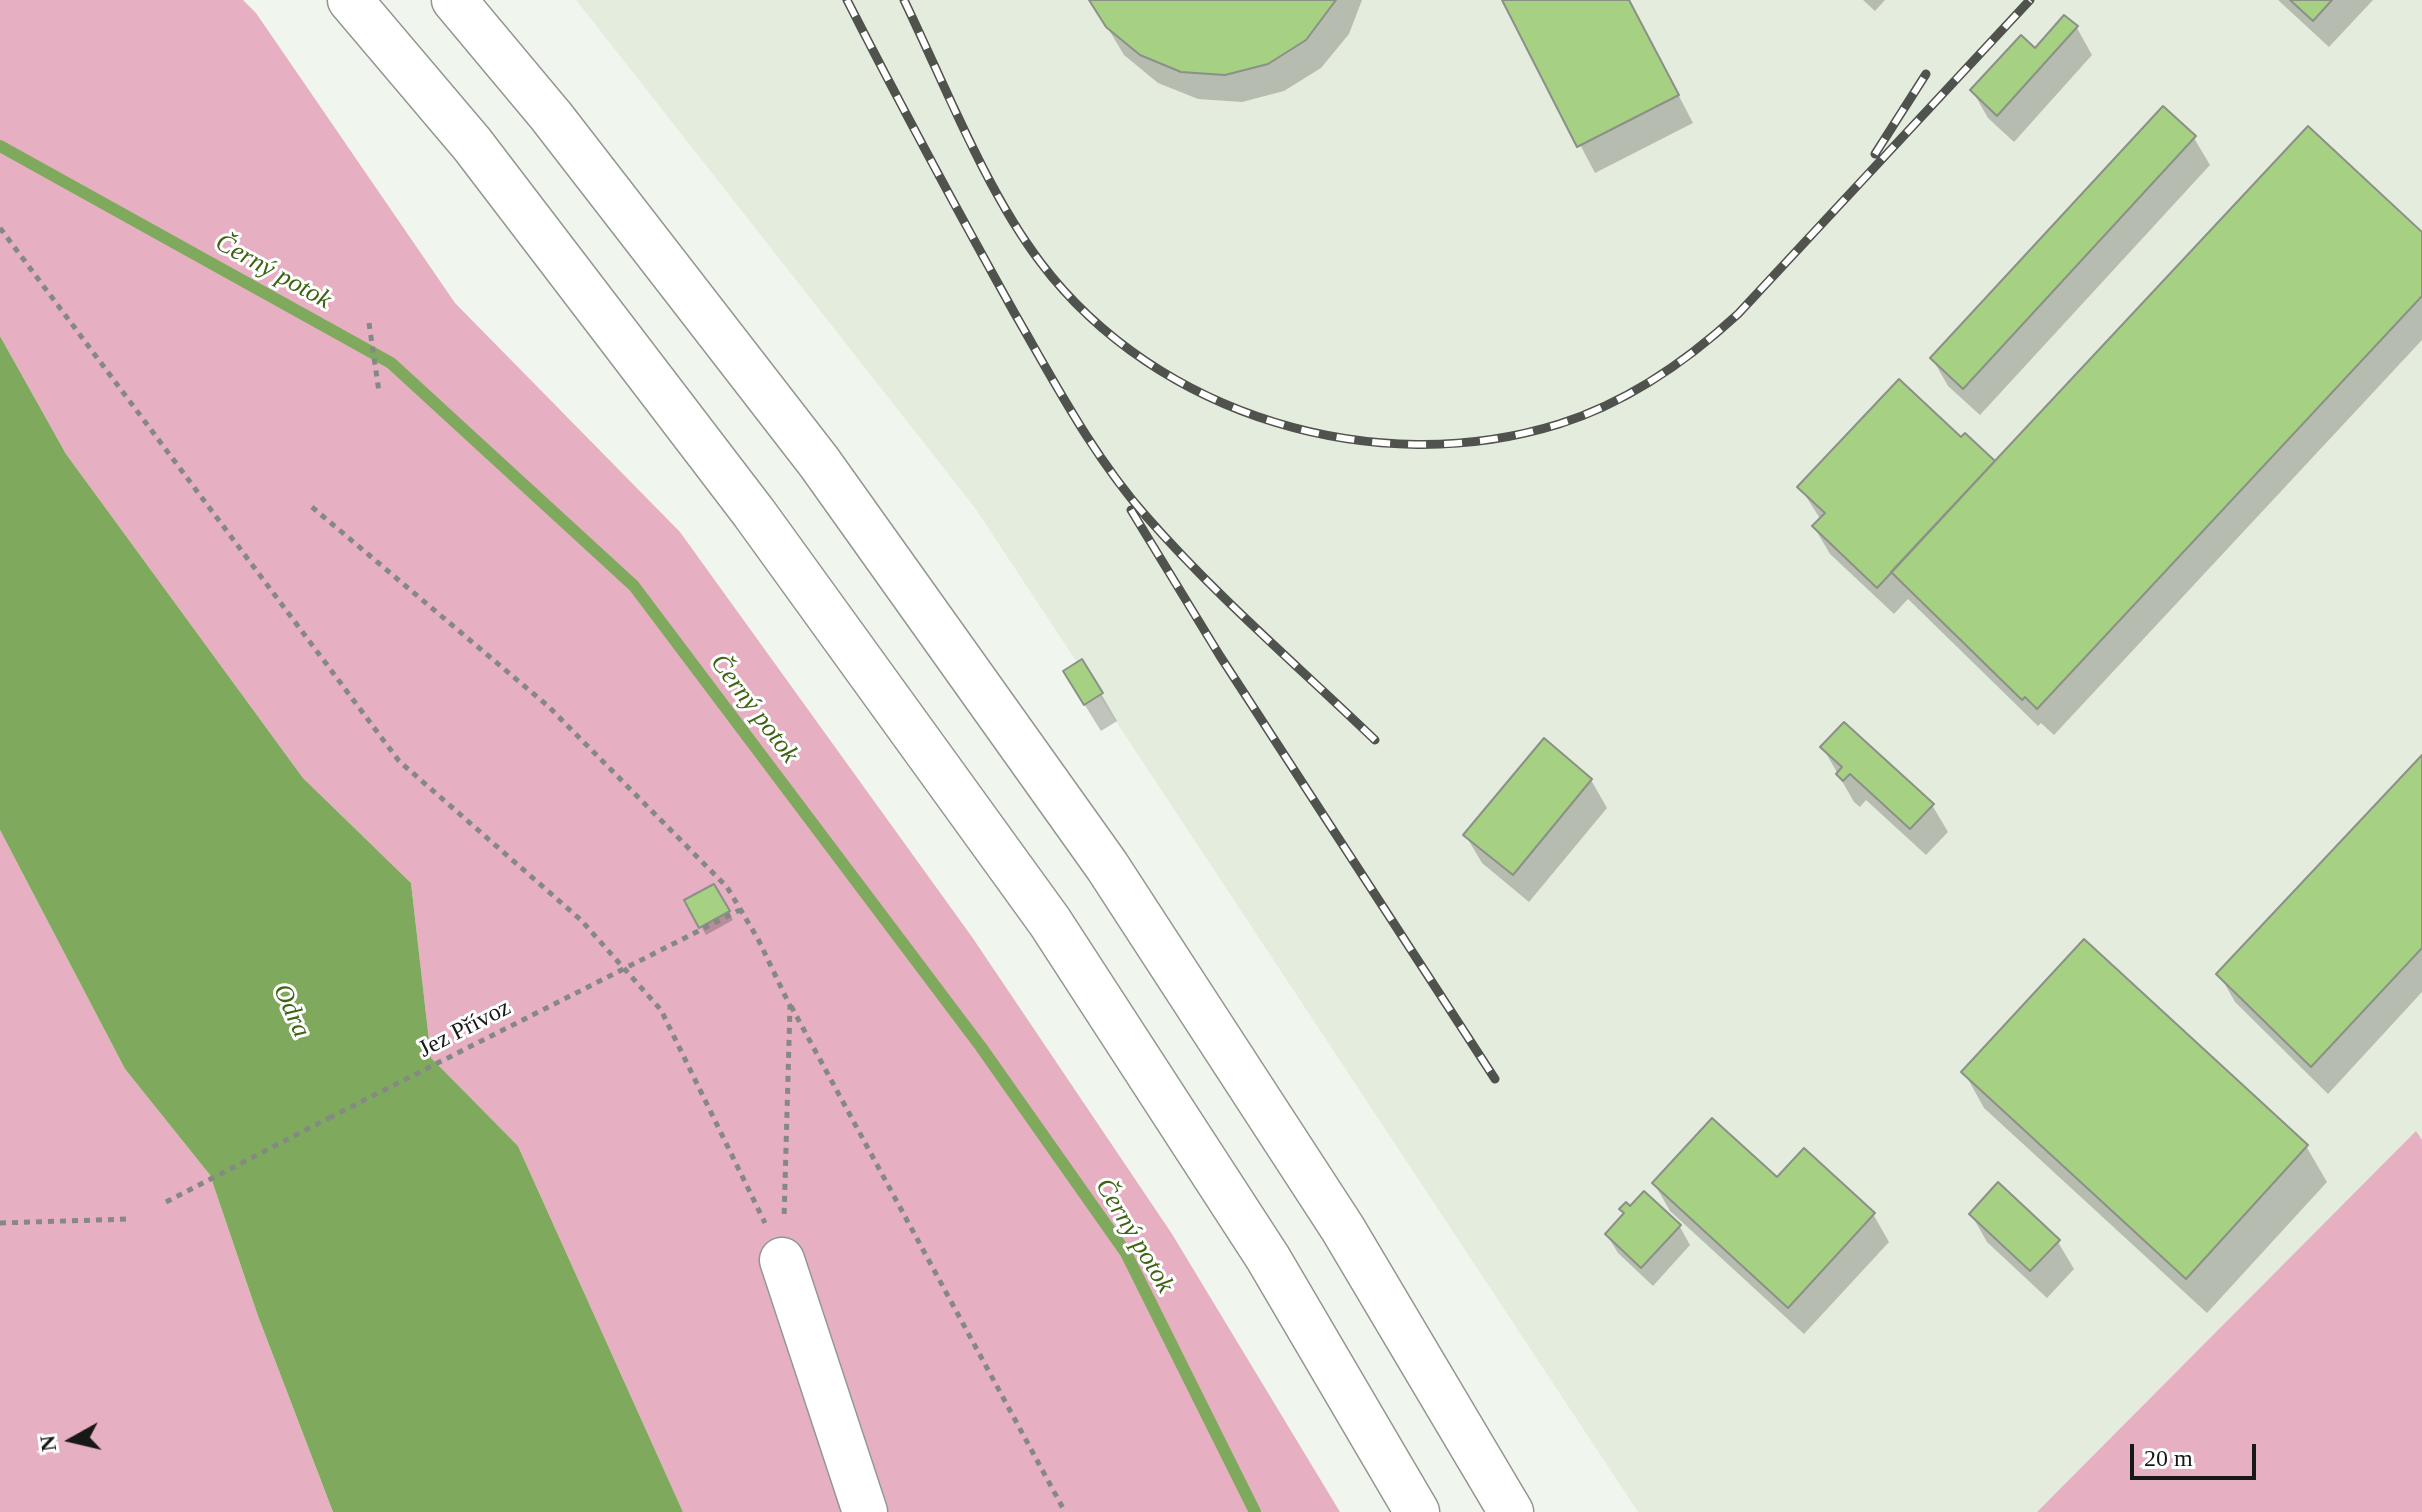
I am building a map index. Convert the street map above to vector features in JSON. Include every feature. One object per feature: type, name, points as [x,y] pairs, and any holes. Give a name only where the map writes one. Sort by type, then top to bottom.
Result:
[{"type":"main road","points":[[350,0],[472,144],[754,513],[1050,922],[1268,1258],[1417,1512]]},
{"type":"main road","points":[[454,0],[551,116],[819,462],[1107,866],[1343,1229],[1511,1512]]},
{"type":"main road","points":[[782,1260],[865,1512]]},
{"type":"path","points":[[0,228],[399,761],[581,920],[661,1010],[782,1260]]},
{"type":"path","points":[[369,323],[379,392]]},
{"type":"path","points":[[312,507],[548,706],[727,887],[758,939],[790,1006],[1065,1512]]},
{"type":"path","name":"Jez Přívoz","points":[[166,1202],[740,910]]},
{"type":"path","points":[[782,1260],[790,1006]]},
{"type":"path","points":[[0,1223],[128,1219]]},
{"type":"shaded area","points":[[0,0],[243,0],[256,13],[455,303],[680,532],[972,937],[1172,1234],[1340,1512],[683,1512],[518,1146],[431,1059],[411,883],[303,778],[66,454],[0,336]]},
{"type":"shaded area","points":[[576,0],[2422,0],[2422,1140],[2416,1132],[2037,1512],[1638,1512],[975,508]]},
{"type":"shaded area","points":[[0,830],[125,1069],[210,1175],[258,1316],[333,1512],[0,1512]]},
{"type":"shaded area","points":[[2416,1131],[2422,1140],[2422,1512],[2037,1512]]},
{"type":"water","name":"Odra","points":[[0,336],[66,454],[303,778],[411,883],[431,1058],[518,1146],[683,1512],[333,1512],[258,1316],[210,1175],[125,1069],[0,830]]},
{"type":"building","points":[[1089,0],[1336,0],[1306,40],[1268,64],[1225,75],[1181,72],[1140,55],[1106,27]]},
{"type":"building","points":[[1502,0],[1629,0],[1679,95],[1577,147]]},
{"type":"building","points":[[2290,0],[2332,0],[2313,21]]},
{"type":"building","points":[[2064,15],[2078,26],[1997,116],[1970,90],[2021,35],[2035,48]]},
{"type":"building","points":[[2163,106],[2196,136],[1963,389],[1930,358]]},
{"type":"building","points":[[2308,126],[2422,232],[2422,296],[2037,709],[2025,697],[2022,700],[1891,572]]},
{"type":"building","points":[[1899,379],[1961,437],[1965,433],[1995,461],[1877,588],[1812,526],[1825,513],[1797,487]]},
{"type":"building","points":[[1082,659],[1103,693],[1084,705],[1063,671]]},
{"type":"building","points":[[1844,722],[1934,804],[1910,829],[1850,774],[1843,781],[1836,774],[1842,767],[1820,747]]},
{"type":"building","points":[[1544,738],[1592,779],[1513,875],[1463,835]]},
{"type":"building","points":[[2422,755],[2422,948],[2311,1067],[2216,974]]},
{"type":"building","points":[[714,884],[730,911],[699,928],[684,900]]},
{"type":"building","points":[[2084,939],[2308,1145],[2186,1279],[1961,1072]]},
{"type":"building","points":[[1712,1118],[1777,1177],[1804,1148],[1875,1213],[1788,1308],[1652,1183]]},
{"type":"building","points":[[1998,1182],[2060,1240],[2030,1271],[1969,1214]]},
{"type":"building","points":[[1644,1191],[1681,1225],[1641,1268],[1605,1234],[1624,1213],[1619,1209],[1626,1202],[1630,1206]]},
{"type":"waterway","name":"Černý potok","points":[[0,146],[391,363],[634,586],[981,1047],[1126,1253],[1255,1512]]},
{"type":"railway","points":[[847,0],[1015,314],[1109,469],[1173,546],[1258,631],[1375,740]]},
{"type":"railway","points":[[904,0],[1002,203],[1041,263],[1089,316],[1145,361],[1208,396],[1275,422],[1345,438],[1417,444],[1489,440],[1559,424],[1608,405],[1677,364],[1738,314],[2030,0]]},
{"type":"railway","points":[[1875,154],[1926,74]]},
{"type":"railway","points":[[1131,510],[1220,656],[1495,1079]]}]
